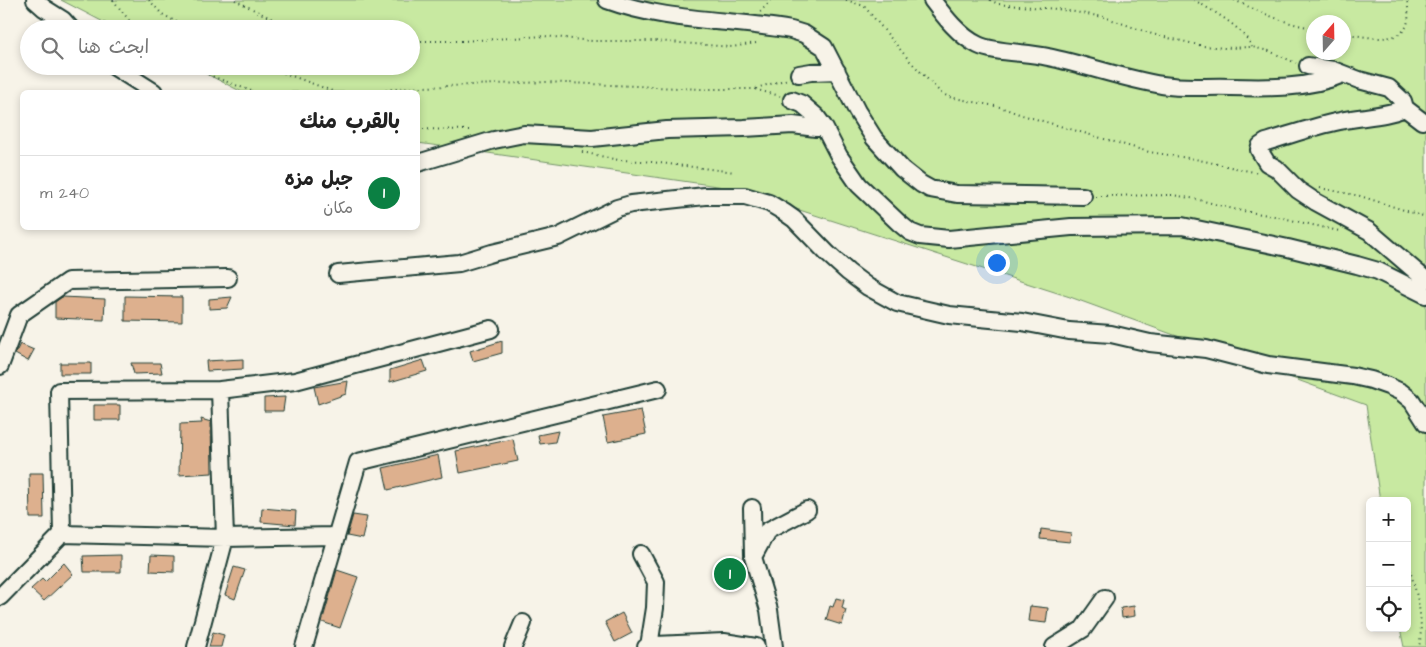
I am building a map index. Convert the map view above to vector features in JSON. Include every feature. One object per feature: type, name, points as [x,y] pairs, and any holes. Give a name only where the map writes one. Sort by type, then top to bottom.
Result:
[{"type":"street","points":[[35,0],[63,20]]},
{"type":"street","points":[[607,0],[647,12],[674,17],[791,30],[804,34],[824,47],[857,112],[874,138],[892,159],[921,184],[930,189],[957,194],[1083,196]]},
{"type":"street","points":[[932,0],[967,39],[979,45],[990,49],[1046,56],[1162,85],[1184,88],[1221,87],[1254,89],[1300,85],[1343,74]]},
{"type":"street","points":[[1308,66],[1333,70],[1389,88],[1403,101],[1404,108],[1422,121]]},
{"type":"street","points":[[799,74],[837,71]]},
{"type":"street","points":[[127,75],[151,90]]},
{"type":"street","points":[[792,100],[810,110],[824,127],[839,156],[859,185],[899,223],[910,232],[920,236],[949,239],[1071,227],[1182,226],[1288,248],[1357,265],[1378,271],[1426,295]]},
{"type":"street","points":[[1404,108],[1384,115],[1324,125],[1266,142],[1260,146],[1259,150],[1267,162],[1276,168],[1298,190],[1369,231],[1426,280]]},
{"type":"street","points":[[420,162],[494,140],[524,134],[592,138],[667,130],[744,128],[793,124],[824,127]]},
{"type":"street","points":[[338,274],[459,263],[558,237],[617,208],[631,204],[705,196],[745,196],[769,203],[789,215],[848,272],[868,287],[897,303],[950,314],[1111,334],[1150,343],[1206,350],[1268,365],[1371,380],[1401,392],[1412,401],[1426,423]]},
{"type":"street","points":[[0,366],[19,315],[68,282],[228,278]]},
{"type":"street","points":[[0,597],[62,534],[59,390],[220,390],[295,381],[491,329]]},
{"type":"street","points":[[304,647],[358,462],[658,389]]},
{"type":"street","points":[[196,647],[225,538],[220,390]]},
{"type":"street","points":[[752,508],[753,557],[769,610],[774,647]]},
{"type":"street","points":[[753,557],[767,531],[807,510]]},
{"type":"street","points":[[62,534],[225,538],[336,536]]},
{"type":"street","points":[[641,554],[656,582],[655,608],[647,647],[724,642],[756,647]]},
{"type":"street","points":[[1054,647],[1083,629],[1105,598]]},
{"type":"street","points":[[513,647],[523,623]]},
{"type":"path","points":[[113,0],[129,20]]},
{"type":"path","points":[[149,0],[162,14],[173,20]]},
{"type":"path","points":[[235,0],[274,20]]},
{"type":"path","points":[[846,0],[864,6],[909,60],[941,93],[949,97],[1000,107],[1149,152],[1196,159],[1260,173]]},
{"type":"path","points":[[990,0],[998,4],[1057,9],[1104,17],[1152,34],[1203,46],[1224,48],[1252,47],[1308,66]]},
{"type":"path","points":[[1194,0],[1238,30],[1252,47]]},
{"type":"path","points":[[1234,0],[1278,19],[1306,27]]},
{"type":"path","points":[[1351,34],[1379,38],[1400,34],[1406,28],[1409,19],[1407,0]]},
{"type":"path","points":[[420,41],[461,41],[544,36],[592,41],[673,42],[732,47],[756,44]]},
{"type":"path","points":[[754,89],[799,74]]},
{"type":"path","points":[[208,75],[248,90]]},
{"type":"path","points":[[289,75],[330,90]]},
{"type":"path","points":[[387,90],[546,82],[701,89],[754,89],[792,100]]},
{"type":"path","points":[[420,129],[470,130]]},
{"type":"path","points":[[573,150],[618,160],[643,161],[735,172]]},
{"type":"path","points":[[1319,188],[1360,196],[1426,217]]},
{"type":"path","points":[[1083,196],[1173,196],[1196,199],[1237,210],[1274,216],[1341,232]]},
{"type":"path","points":[[1411,575],[1419,605],[1421,625],[1420,647]]},
{"type":"green space","points":[[61,0],[1426,0],[1426,647],[1404,647],[1401,632],[1411,632],[1411,497],[1379,497],[1366,405],[1070,297],[731,188],[420,143],[420,90],[238,90],[209,75],[420,75],[420,20],[100,20]]},
{"type":"building","points":[[125,296],[182,297],[182,322],[125,321]]},
{"type":"building","points":[[62,297],[105,299],[104,320],[55,318],[55,302]]},
{"type":"building","points":[[232,297],[227,308],[209,309],[209,299]]},
{"type":"building","points":[[502,341],[502,353],[473,361],[470,351]]},
{"type":"building","points":[[20,344],[34,350],[28,361],[15,354]]},
{"type":"building","points":[[243,359],[243,369],[207,371],[206,361]]},
{"type":"building","points":[[423,360],[427,371],[390,382],[390,370]]},
{"type":"building","points":[[60,363],[91,363],[91,374],[60,374]]},
{"type":"building","points":[[131,363],[160,363],[162,373],[134,374]]},
{"type":"building","points":[[348,381],[346,394],[318,404],[314,387]]},
{"type":"building","points":[[285,397],[283,411],[264,411],[264,398]]},
{"type":"building","points":[[94,405],[120,405],[120,420],[94,420]]},
{"type":"building","points":[[641,410],[646,434],[608,442],[603,417]]},
{"type":"building","points":[[201,419],[211,422],[212,473],[179,475],[180,424],[202,423]]},
{"type":"building","points":[[558,431],[555,442],[540,444],[538,435]]},
{"type":"building","points":[[513,439],[518,461],[460,473],[456,451]]},
{"type":"building","points":[[438,455],[442,477],[388,490],[383,468]]},
{"type":"building","points":[[29,473],[43,473],[44,518],[30,518]]},
{"type":"building","points":[[262,508],[296,511],[295,525],[261,522]]},
{"type":"building","points":[[353,515],[367,517],[362,539],[347,536]]},
{"type":"building","points":[[1041,529],[1071,533],[1070,542],[1040,539]]},
{"type":"building","points":[[121,555],[121,572],[84,572],[83,556]]},
{"type":"building","points":[[151,555],[174,556],[174,572],[150,571]]},
{"type":"building","points":[[64,563],[73,574],[44,601],[31,589],[42,579],[45,582]]},
{"type":"building","points":[[234,567],[245,570],[235,599],[225,595]]},
{"type":"building","points":[[337,570],[358,577],[340,628],[322,622]]},
{"type":"building","points":[[836,598],[844,600],[842,608],[846,610],[842,625],[826,620],[830,606],[833,607]]},
{"type":"building","points":[[1030,606],[1048,608],[1046,623],[1028,621]]},
{"type":"building","points":[[1134,606],[1135,616],[1122,618],[1121,608]]},
{"type":"building","points":[[622,613],[632,633],[615,642],[605,622]]},
{"type":"building","points":[[213,632],[224,635],[221,647],[209,647]]},
{"type":"place","name":"جبل مزه","points":[[730,574]]}]
